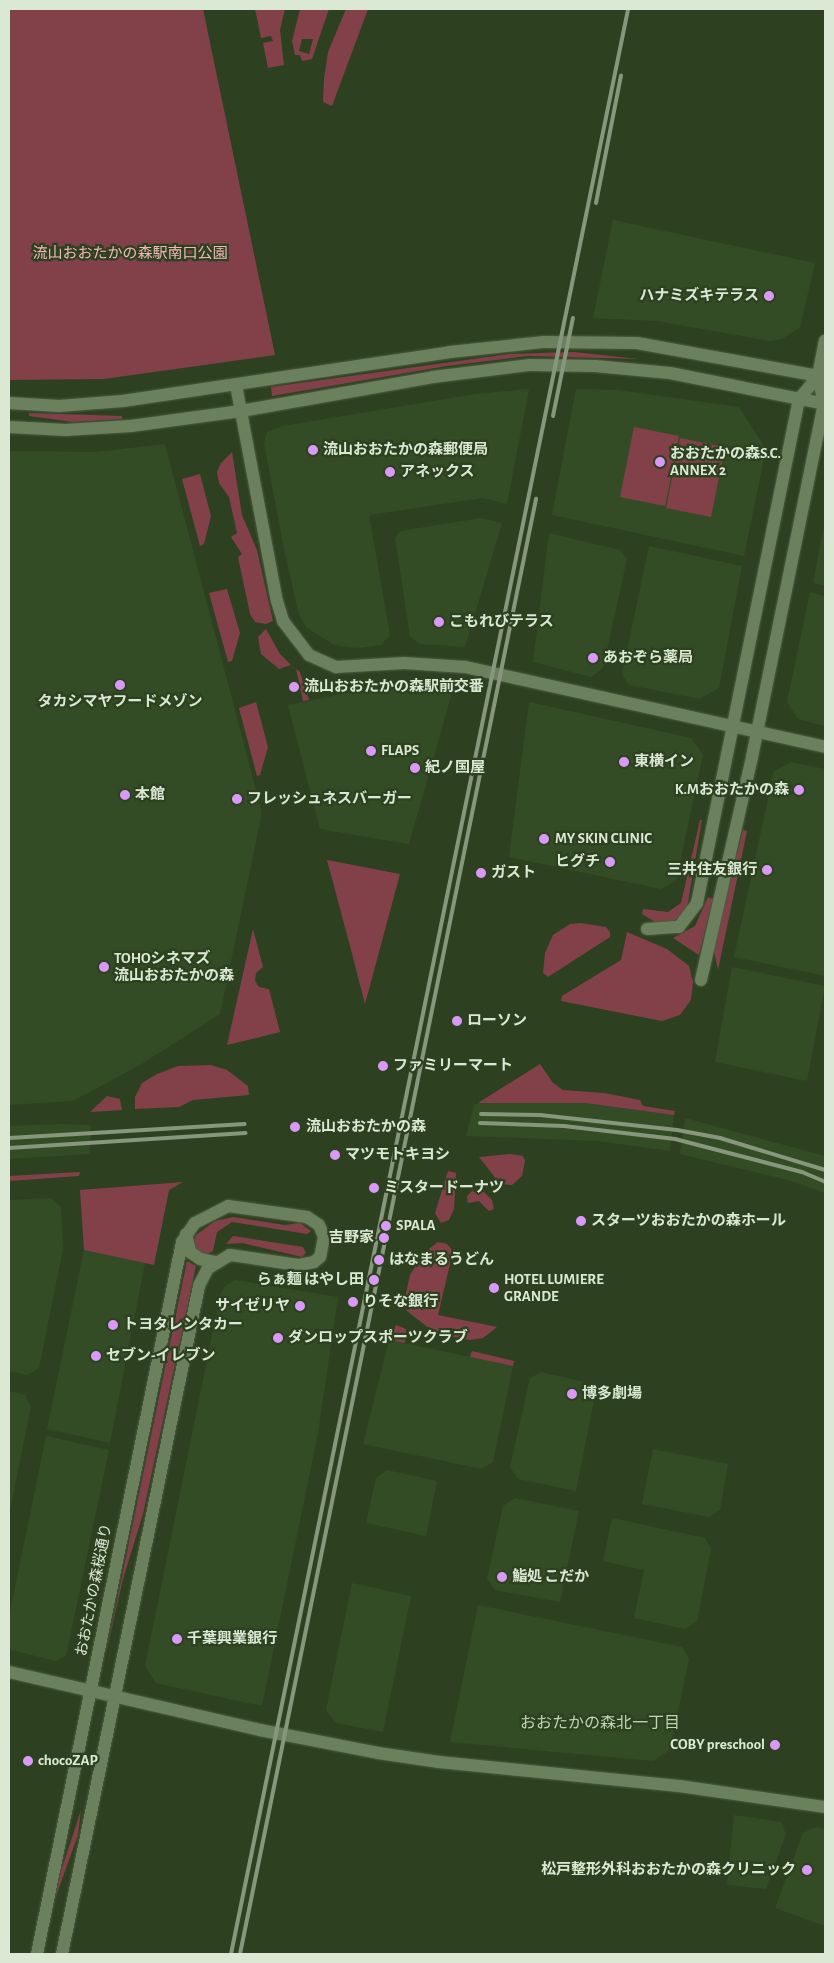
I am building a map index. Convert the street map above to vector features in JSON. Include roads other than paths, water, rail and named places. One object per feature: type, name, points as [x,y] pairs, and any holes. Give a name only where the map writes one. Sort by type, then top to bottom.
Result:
[{"type":"street","points":[[701,980],[757,732],[824,404],[822,377],[825,341]]},
{"type":"street","points":[[9,403],[59,406],[114,402],[450,352],[544,342],[637,343],[822,377]]},
{"type":"street","points":[[9,427],[106,428],[242,411],[433,377],[530,366],[595,366],[670,373],[824,404]]},
{"type":"street","points":[[647,929],[679,927],[697,903],[799,399],[822,377]]},
{"type":"street","points":[[236,385],[279,608],[292,636],[309,655],[336,667],[404,663],[465,667],[825,747]]},
{"type":"street","points":[[62,1954],[199,1286],[215,1262],[223,1256],[239,1254],[306,1266],[320,1257],[324,1237],[318,1225],[307,1217],[228,1206],[204,1216],[186,1234],[190,1252],[200,1259],[215,1262]]},
{"type":"street","name":"おおたかの森桜通り","points":[[37,1954],[177,1258],[186,1234]]},
{"type":"street","points":[[9,1672],[90,1692],[378,1753],[439,1762],[679,1786],[825,1807]]},
{"type":"railway","points":[[231,1954],[628,9]]},
{"type":"railway","points":[[596,203],[621,75]]},
{"type":"railway","points":[[553,416],[573,318]]},
{"type":"railway","points":[[240,1954],[536,499]]},
{"type":"railway","points":[[481,1114],[540,1115],[677,1130],[720,1138],[825,1170]]},
{"type":"railway","points":[[480,1123],[564,1126],[675,1139],[802,1172],[825,1182]]},
{"type":"railway","points":[[9,1138],[245,1124]]},
{"type":"railway","points":[[9,1148],[246,1133]]},
{"type":"place","name":"ハナミズキテラス","points":[[769,296]]},
{"type":"place","name":"流山おおたかの森郵便局","points":[[313,450]]},
{"type":"place","name":"おおたかの森S.C. ANNEX 2","points":[[660,462]]},
{"type":"place","name":"アネックス","points":[[390,472]]},
{"type":"place","name":"こもれびテラス","points":[[439,622]]},
{"type":"place","name":"あおぞら薬局","points":[[593,658]]},
{"type":"place","name":"タカシマヤフードメゾン","points":[[120,685]]},
{"type":"place","name":"流山おおたかの森駅前交番","points":[[294,687]]},
{"type":"place","name":"FLAPS","points":[[371,751]]},
{"type":"place","name":"東横イン","points":[[624,762]]},
{"type":"place","name":"紀ノ国屋","points":[[415,768]]},
{"type":"place","name":"K.Mおおたかの森","points":[[799,790]]},
{"type":"place","name":"本館","points":[[125,795]]},
{"type":"place","name":"フレッシュネスバーガー","points":[[237,799]]},
{"type":"place","name":"MY SKIN CLINIC","points":[[544,839]]},
{"type":"place","name":"ヒグチ","points":[[610,862]]},
{"type":"place","name":"三井住友銀行","points":[[767,870]]},
{"type":"place","name":"ガスト","points":[[481,873]]},
{"type":"place","name":"TOHOシネマズ 流山おおたかの森","points":[[104,967]]},
{"type":"place","name":"ローソン","points":[[457,1021]]},
{"type":"place","name":"ファミリーマート","points":[[383,1066]]},
{"type":"place","name":"流山おおたかの森","points":[[295,1127]]},
{"type":"place","name":"マツモトキヨシ","points":[[335,1155]]},
{"type":"place","name":"ミスタードーナツ","points":[[374,1188]]},
{"type":"place","name":"スターツおおたかの森ホール","points":[[581,1221]]},
{"type":"place","name":"SPALA","points":[[386,1226]]},
{"type":"place","name":"吉野家","points":[[384,1238]]},
{"type":"place","name":"はなまるうどん","points":[[379,1260]]},
{"type":"place","name":"らぁ麺 はやし田","points":[[374,1280]]},
{"type":"place","name":"HOTEL LUMIERE GRANDE","points":[[494,1288]]},
{"type":"place","name":"りそな銀行","points":[[353,1302]]},
{"type":"place","name":"サイゼリヤ","points":[[300,1306]]},
{"type":"place","name":"トヨタレンタカー","points":[[113,1325]]},
{"type":"place","name":"ダンロップスポーツクラブ","points":[[278,1338]]},
{"type":"place","name":"セブン-イレブン","points":[[96,1356]]},
{"type":"place","name":"博多劇場","points":[[572,1394]]},
{"type":"place","name":"鮨処 こだか","points":[[502,1577]]},
{"type":"place","name":"千葉興業銀行","points":[[177,1639]]},
{"type":"place","name":"COBY preschool","points":[[775,1745]]},
{"type":"place","name":"chocoZAP","points":[[28,1761]]},
{"type":"place","name":"松戸整形外科おおたかの森クリニック","points":[[807,1870]]},
{"type":"district","name":"おおたかの森北一丁目","points":[[600,1723]]},
{"type":"park label","name":"流山おおたかの森駅南口公園","points":[[130,254]]}]
